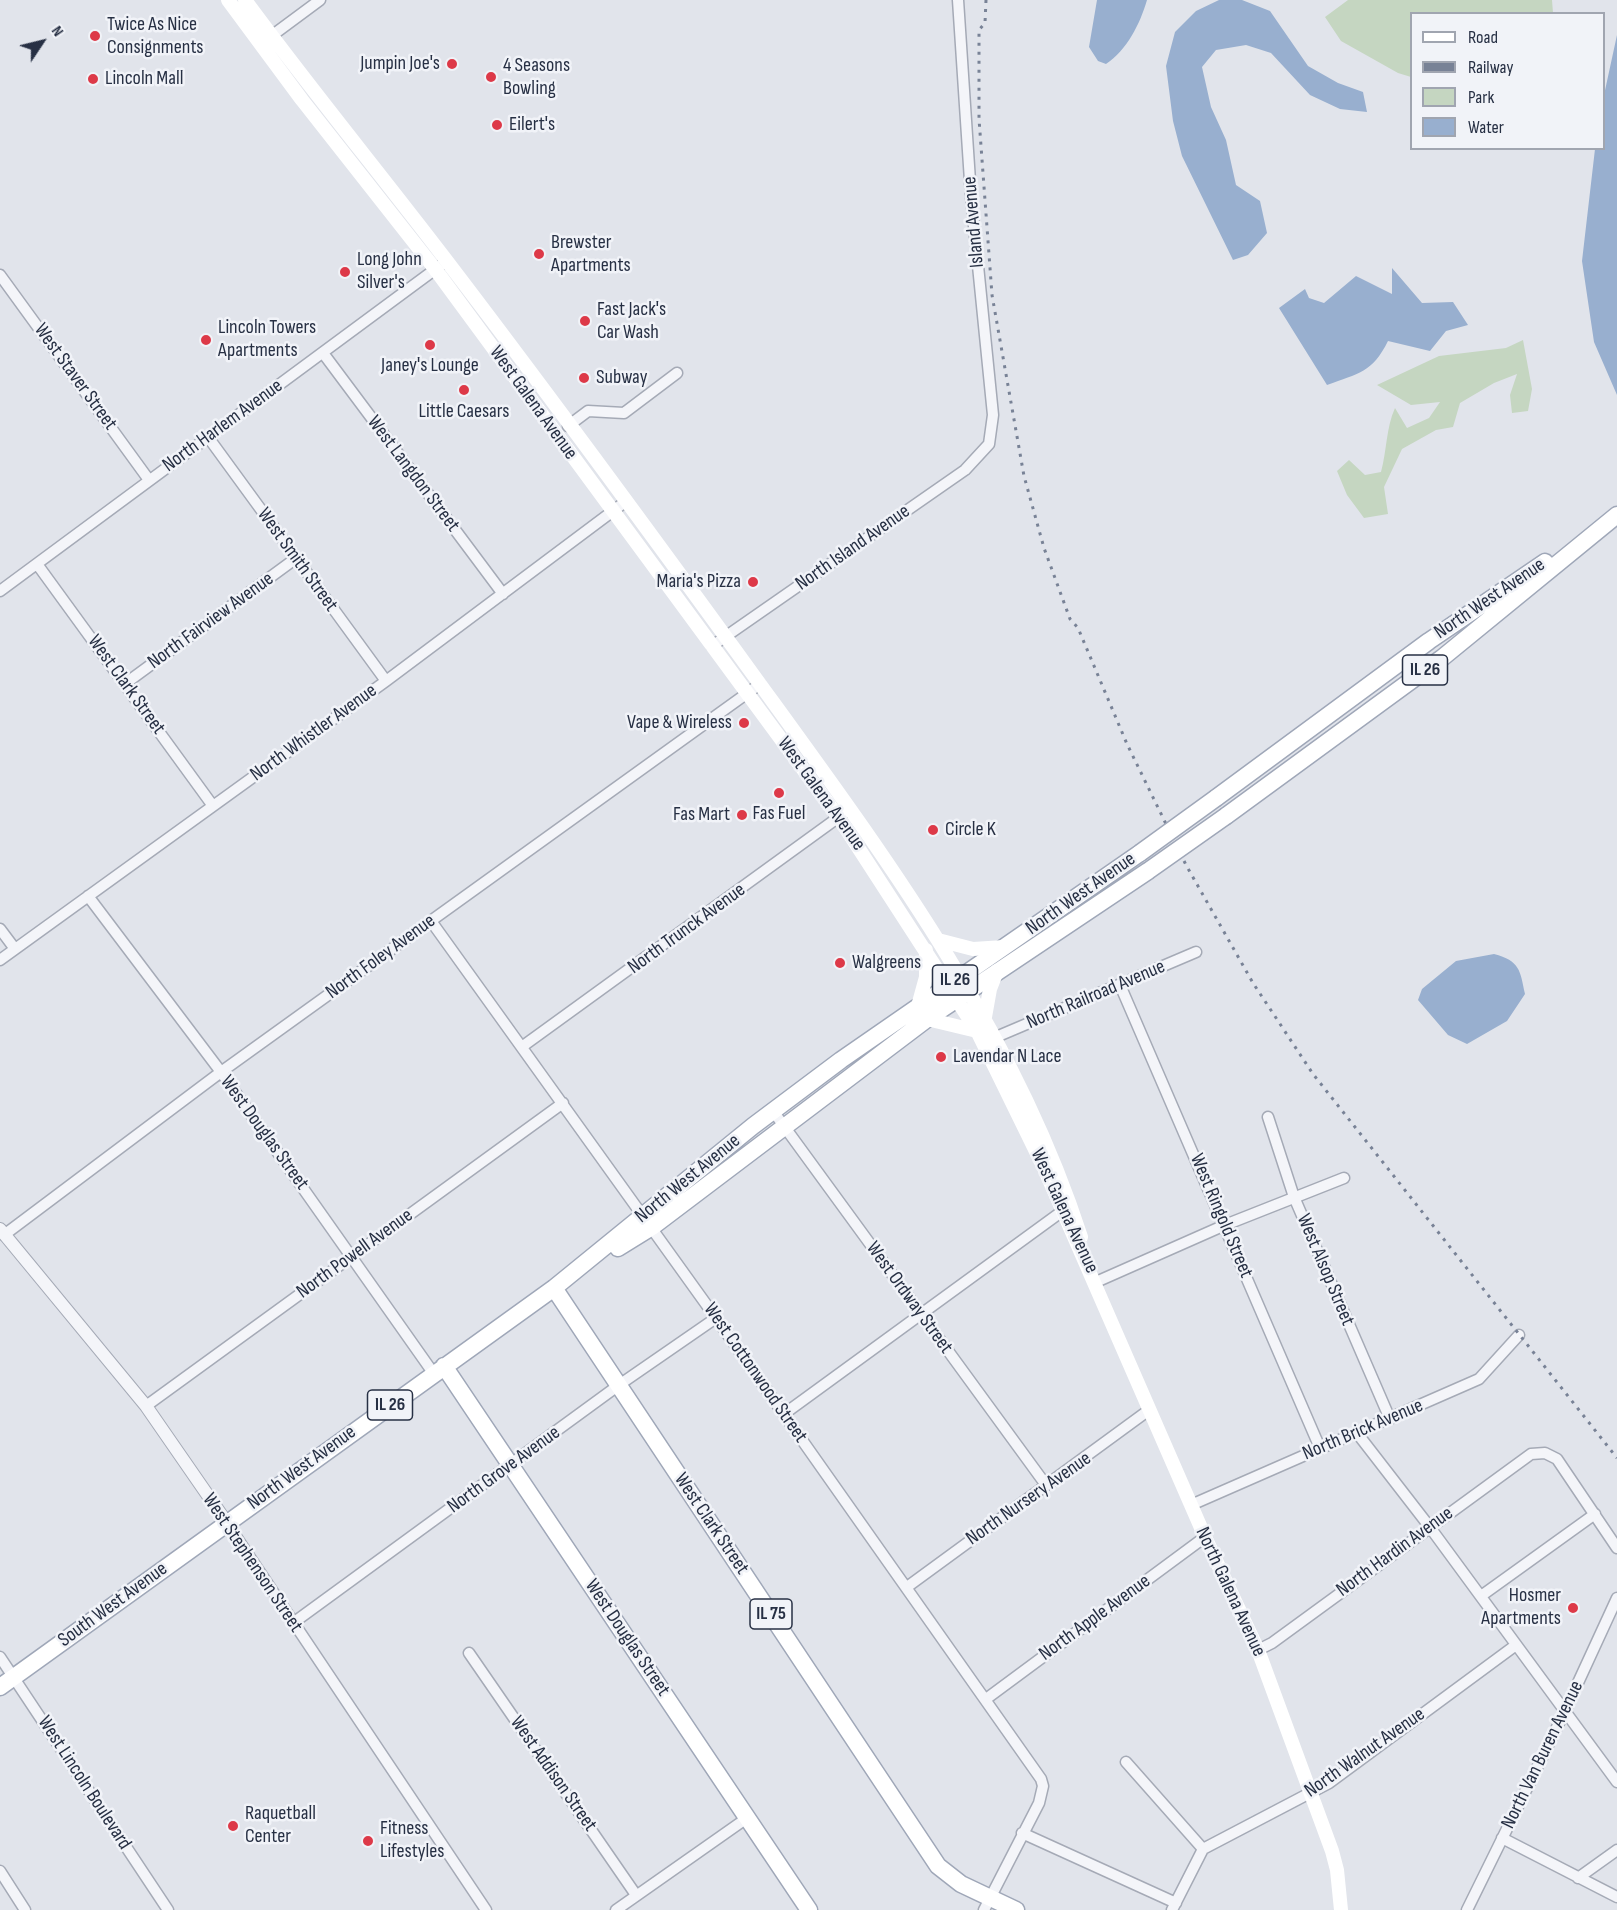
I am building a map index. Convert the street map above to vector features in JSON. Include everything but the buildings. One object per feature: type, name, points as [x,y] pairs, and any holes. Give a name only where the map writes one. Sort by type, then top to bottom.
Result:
[{"type":"main road","name":"West Galena Avenue","points":[[228,0],[266,40],[568,426],[725,636],[850,809],[938,940],[977,1031],[1066,1208]]},
{"type":"main road","name":"West Galena Avenue","points":[[245,0],[266,40]]},
{"type":"main road","name":"West Galena Avenue","points":[[441,265],[612,511],[839,818],[926,950],[985,1017],[1035,1115],[1066,1208],[1096,1282]]},
{"type":"main road","name":"North West Avenue","points":[[648,1221],[773,1110],[959,987],[1004,947],[1140,853],[1429,641],[1617,514]]},
{"type":"main road","name":"North West Avenue","points":[[959,987],[997,971],[1148,871],[1226,816],[1442,658],[1617,514]]},
{"type":"main road","points":[[938,940],[973,949],[1004,947]]},
{"type":"main road","points":[[926,950],[923,1012],[977,1031]]},
{"type":"main road","points":[[985,1017],[990,989],[997,971]]},
{"type":"main road","name":"North West Avenue","points":[[227,1523],[783,1125],[923,1012]]},
{"type":"main road","name":"North Galena Avenue","points":[[1096,1282],[1204,1538],[1258,1650],[1337,1870],[1341,1910]]},
{"type":"main road","name":"West Clark Street","points":[[554,1288],[938,1866],[986,1904],[1016,1910]]},
{"type":"main road","name":"West Douglas Street","points":[[439,1370],[510,1466],[809,1910]]},
{"type":"main road","name":"South West Avenue","points":[[0,1688],[227,1523]]},
{"type":"street","points":[[266,40],[320,0]]},
{"type":"street","name":"Island Avenue","points":[[958,0],[971,196],[993,415],[989,444]]},
{"type":"street","name":"North Harlem Avenue","points":[[0,591],[441,265]]},
{"type":"street","name":"West Staver Street","points":[[0,275],[149,480]]},
{"type":"street","name":"West Langdon Street","points":[[323,353],[503,594]]},
{"type":"street","points":[[568,426],[588,411],[624,413],[677,373]]},
{"type":"street","name":"West Smith Street","points":[[208,437],[386,681]]},
{"type":"street","name":"North Island Avenue","points":[[712,646],[965,470],[989,444]]},
{"type":"street","name":"North Whistler Avenue","points":[[0,960],[386,681],[624,502]]},
{"type":"street","name":"North Fairview Avenue","points":[[126,682],[295,559]]},
{"type":"street","name":"West Clark Street","points":[[37,564],[126,682],[213,806]]},
{"type":"street","name":"North Foley Avenue","points":[[2,1232],[760,684]]},
{"type":"street","name":"North Trunck Avenue","points":[[523,1046],[850,809]]},
{"type":"street","name":"West Douglas Street","points":[[88,896],[221,1072],[352,1256],[439,1370]]},
{"type":"street","name":"West Cottonwood Street","points":[[431,921],[717,1317],[986,1699],[1043,1786],[1039,1803],[1022,1833]]},
{"type":"street","points":[[0,930],[15,949]]},
{"type":"street","name":"North Railroad Avenue","points":[[996,1037],[1196,952]]},
{"type":"street","name":"West Ringold Street","points":[[1120,985],[1320,1448]]},
{"type":"street","name":"North Powell Avenue","points":[[146,1406],[563,1102]]},
{"type":"street","name":"West Ordway Street","points":[[773,1110],[1046,1485]]},
{"type":"street","name":"West Alsop Street","points":[[1268,1117],[1294,1197],[1390,1419]]},
{"type":"street","points":[[1096,1282],[1225,1225],[1344,1178]]},
{"type":"street","points":[[784,1414],[1066,1208]]},
{"type":"street","name":"West Stephenson Street","points":[[2,1232],[146,1406],[486,1910]]},
{"type":"street","name":"North Grove Avenue","points":[[293,1623],[619,1385],[717,1317]]},
{"type":"street","name":"North Brick Avenue","points":[[1191,1505],[1479,1379],[1519,1335]]},
{"type":"street","name":"North Nursery Avenue","points":[[907,1587],[1149,1410]]},
{"type":"street","points":[[1357,1433],[1429,1526],[1617,1782]]},
{"type":"street","name":"North Hardin Avenue","points":[[1258,1650],[1272,1643],[1429,1526],[1531,1454],[1545,1453],[1557,1459],[1595,1514]]},
{"type":"street","points":[[1481,1596],[1595,1514],[1617,1548]]},
{"type":"street","name":"North Apple Avenue","points":[[986,1699],[1204,1538]]},
{"type":"street","name":"North Van Buren Avenue","points":[[1467,1910],[1565,1712],[1617,1598]]},
{"type":"street","name":"North Walnut Avenue","points":[[1203,1848],[1311,1794],[1516,1645]]},
{"type":"street","name":"West Addison Street","points":[[470,1653],[636,1896]]},
{"type":"street","name":"West Lincoln Boulevard","points":[[0,1657],[168,1910]]},
{"type":"street","points":[[986,1904],[1022,1833],[1174,1906],[1203,1848],[1126,1762]]},
{"type":"street","points":[[616,1910],[747,1818]]},
{"type":"street","points":[[1503,1838],[1617,1897]]},
{"type":"street","points":[[1578,1878],[1617,1850]]},
{"type":"street","points":[[0,1871],[25,1910]]},
{"type":"green space","points":[[1348,0],[1552,0],[1553,12],[1410,12],[1410,77],[1398,73],[1341,41],[1325,17]]},
{"type":"green space","points":[[1523,340],[1532,389],[1528,411],[1512,413],[1510,395],[1517,374],[1494,383],[1460,403],[1453,427],[1436,430],[1402,449],[1384,487],[1388,514],[1364,518],[1347,495],[1337,471],[1349,460],[1365,475],[1381,472],[1395,408],[1407,428],[1429,418],[1440,402],[1411,405],[1377,385],[1439,356],[1506,348]]},
{"type":"water","points":[[1097,0],[1147,0],[1132,36],[1106,64],[1098,61],[1089,47]]},
{"type":"water","points":[[1219,0],[1242,0],[1270,11],[1308,66],[1338,83],[1363,92],[1367,112],[1340,109],[1310,95],[1271,53],[1246,45],[1216,50],[1202,67],[1211,107],[1226,140],[1236,185],[1260,201],[1267,233],[1248,255],[1233,260],[1182,156],[1173,121],[1166,66],[1175,32],[1196,11]]},
{"type":"water","points":[[1617,35],[1617,395],[1594,342],[1582,261],[1595,150],[1605,150],[1605,90]]},
{"type":"water","points":[[1392,268],[1422,303],[1453,302],[1468,325],[1446,331],[1430,351],[1388,341],[1376,360],[1364,371],[1327,385],[1279,308],[1305,289],[1309,298],[1324,303],[1356,276],[1392,294]]},
{"type":"water","points":[[1494,954],[1514,963],[1520,973],[1525,994],[1507,1021],[1467,1044],[1448,1035],[1418,1000],[1422,989],[1456,961]]},
{"type":"railway","points":[[986,0],[985,23],[979,30],[979,119],[992,295],[1024,476],[1044,548],[1070,619],[1078,628],[1127,744],[1186,865],[1253,983],[1313,1074],[1617,1458]]},
{"type":"place","name":"Twice As Nice Consignments","points":[[95,36]]},
{"type":"place","name":"Jumpin Joe's","points":[[452,64]]},
{"type":"place","name":"4 Seasons Bowling","points":[[491,77]]},
{"type":"place","name":"Lincoln Mall","points":[[93,79]]},
{"type":"place","name":"Eilert's","points":[[497,125]]},
{"type":"place","name":"Brewster Apartments","points":[[539,254]]},
{"type":"place","name":"Long John Silver's","points":[[345,272]]},
{"type":"place","name":"Fast Jack's Car Wash","points":[[585,321]]},
{"type":"place","name":"Lincoln Towers Apartments","points":[[206,340]]},
{"type":"place","name":"Janey's Lounge","points":[[430,345]]},
{"type":"place","name":"Subway","points":[[584,378]]},
{"type":"place","name":"Little Caesars","points":[[464,390]]},
{"type":"place","name":"Maria's Pizza","points":[[753,582]]},
{"type":"place","name":"Vape & Wireless","points":[[744,723]]},
{"type":"place","name":"Fas Fuel","points":[[779,793]]},
{"type":"place","name":"Fas Mart","points":[[742,815]]},
{"type":"place","name":"Circle K","points":[[933,830]]},
{"type":"place","name":"Walgreens","points":[[840,963]]},
{"type":"place","name":"Lavendar N Lace","points":[[941,1057]]},
{"type":"place","name":"Hosmer Apartments","points":[[1573,1608]]},
{"type":"place","name":"Raquetball Center","points":[[233,1826]]},
{"type":"place","name":"Fitness Lifestyles","points":[[368,1841]]}]
